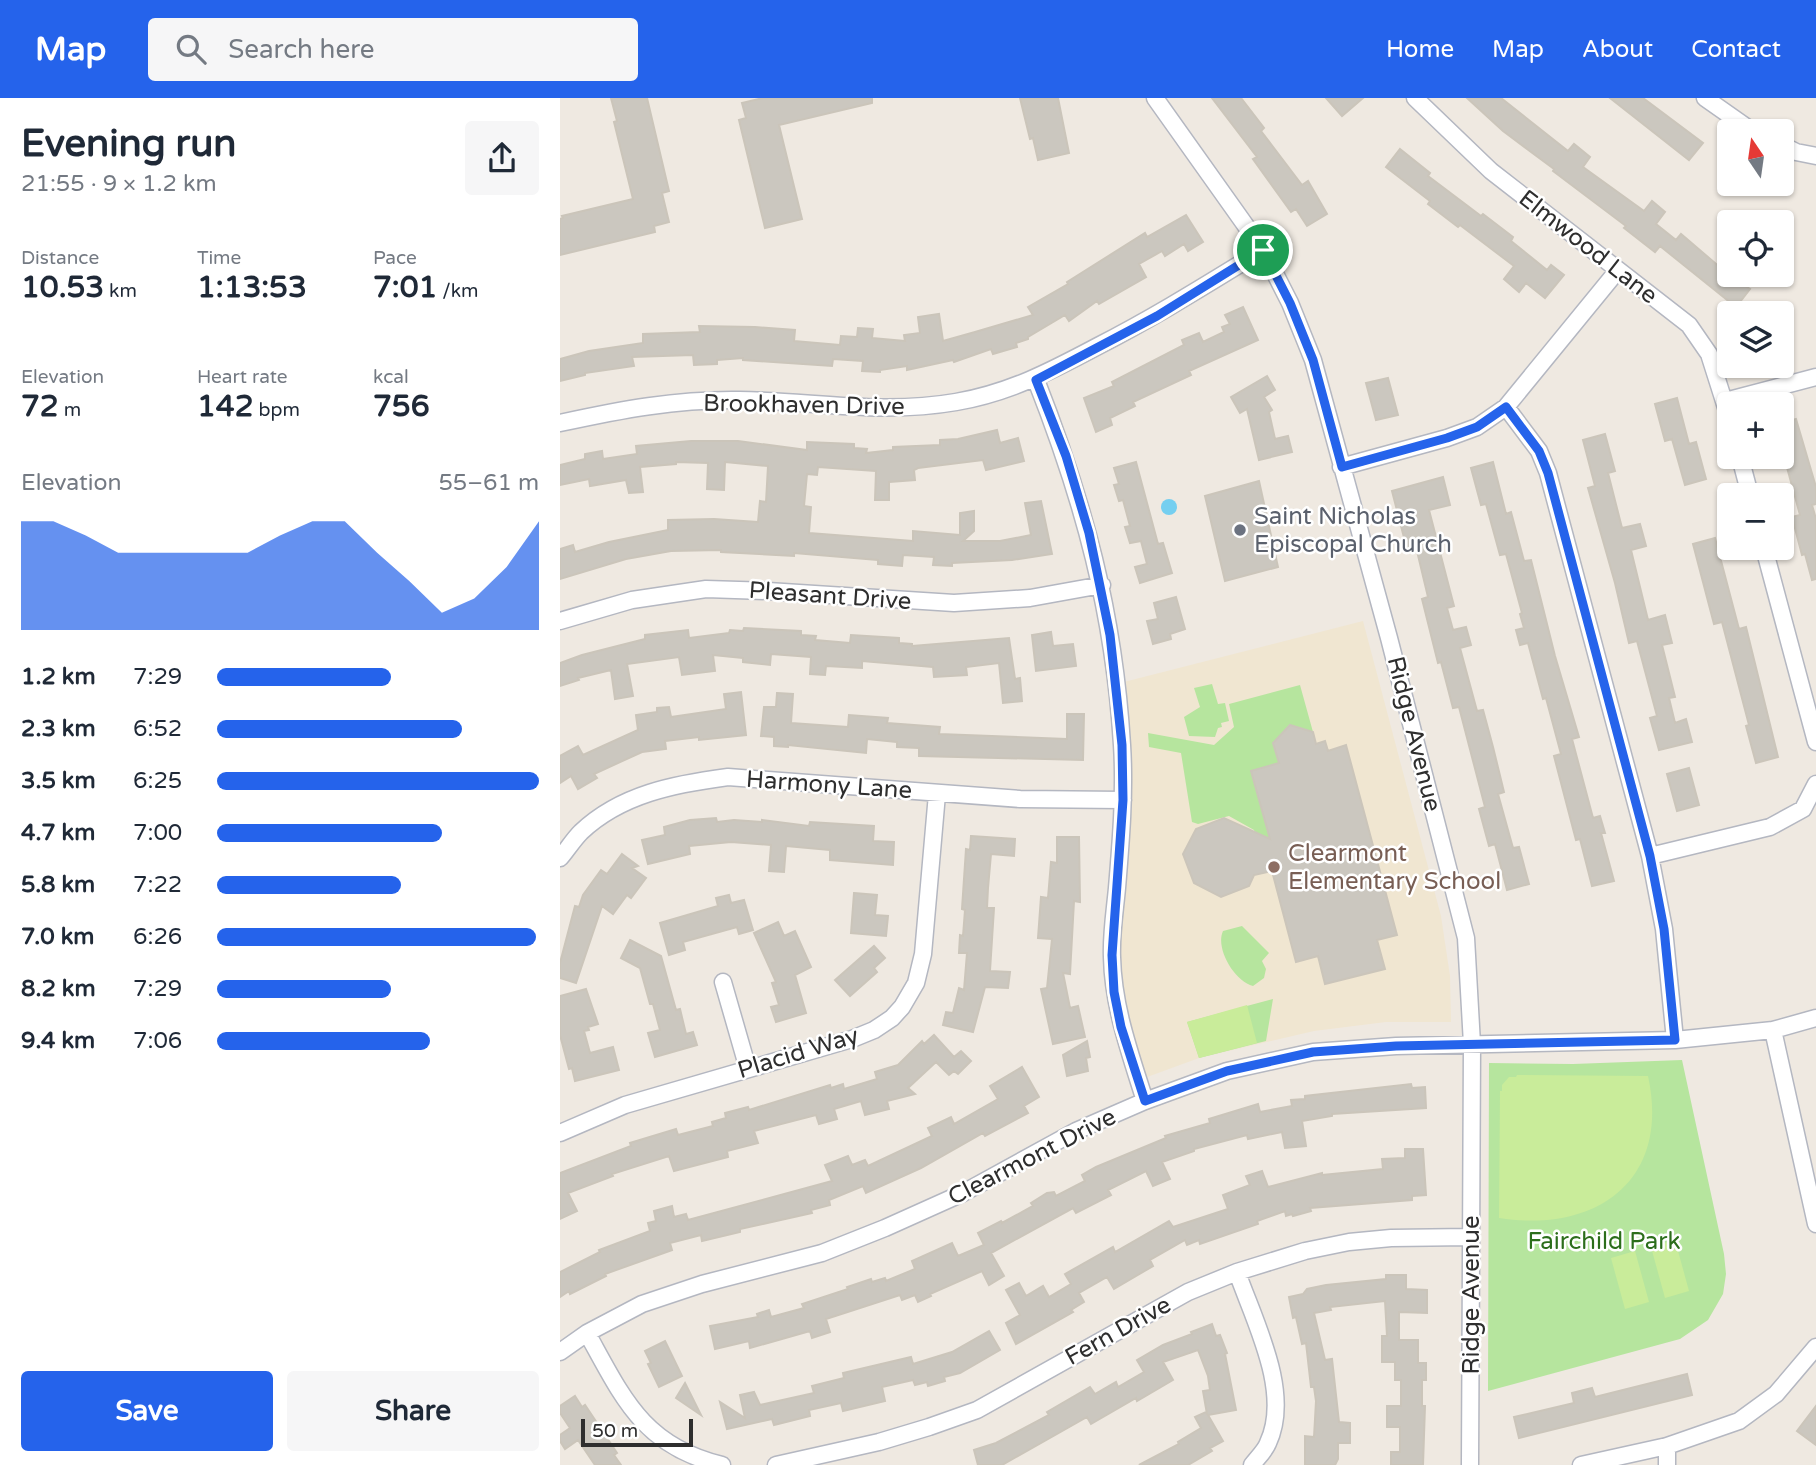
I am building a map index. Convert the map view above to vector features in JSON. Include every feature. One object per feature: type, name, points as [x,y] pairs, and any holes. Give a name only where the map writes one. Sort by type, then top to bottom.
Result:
[{"type":"street","name":"Ridge Avenue","points":[[1155,98],[1263,250],[1290,303],[1313,360],[1389,638],[1466,938],[1472,1044],[1470,1465]]},
{"type":"street","name":"Elmwood Lane","points":[[1415,98],[1491,170],[1689,325],[1709,355],[1721,392]]},
{"type":"street","points":[[1705,98],[1735,119]]},
{"type":"street","points":[[1794,151],[1816,156]]},
{"type":"street","name":"Brookhaven Drive","points":[[560,423],[637,406],[687,402],[738,400],[867,409],[915,407],[978,397],[1036,380],[1157,316],[1263,250]]},
{"type":"street","points":[[1342,467],[1447,438],[1477,427],[1506,407],[1618,270]]},
{"type":"street","points":[[1774,392],[1816,377]]},
{"type":"street","points":[[1036,380],[1066,456],[1089,533],[1101,585],[1116,684],[1122,745],[1123,800],[1112,967],[1121,1027],[1145,1101]]},
{"type":"street","points":[[1506,407],[1539,451],[1548,473],[1650,856],[1664,929],[1675,1040]]},
{"type":"street","points":[[1767,560],[1816,742]]},
{"type":"street","name":"Pleasant Drive","points":[[560,621],[632,600],[706,589],[954,603],[1030,598],[1101,585]]},
{"type":"street","name":"Harmony Lane","points":[[560,858],[581,832],[644,793],[683,783],[728,778],[1020,799],[1123,800]]},
{"type":"street","points":[[1650,856],[1770,827],[1804,809],[1816,784]]},
{"type":"street","name":"Placid Way","points":[[560,1133],[625,1105],[852,1039],[874,1030],[892,1018],[916,983],[920,970],[937,794]]},
{"type":"street","points":[[723,982],[748,1069]]},
{"type":"street","name":"Clearmont Drive","points":[[560,1352],[642,1304],[702,1284],[822,1253],[885,1228],[963,1194],[1076,1131],[1145,1101],[1227,1071],[1313,1052],[1472,1044],[1675,1040],[1773,1030],[1816,1018]]},
{"type":"street","points":[[1773,1030],[1816,1224]]},
{"type":"street","name":"Fern Drive","points":[[776,1465],[879,1442],[977,1410],[1188,1292],[1237,1272],[1305,1251],[1349,1242],[1391,1238],[1471,1237]]},
{"type":"street","points":[[1237,1272],[1270,1362],[1275,1384],[1276,1407],[1268,1443],[1252,1465]]},
{"type":"street","points":[[587,1334],[625,1401],[640,1420],[664,1440],[687,1454],[722,1465]]},
{"type":"street","points":[[1581,1465],[1667,1446],[1739,1421],[1776,1394],[1816,1347]]},
{"type":"street","points":[[1667,1446],[1667,1465]]},
{"type":"shaded area","name":"Clearmont Elementary School","points":[[1363,621],[1441,916],[1450,976],[1451,1022],[1386,1022],[1314,1031],[1199,1058],[1139,1080],[1114,992],[1121,838],[1116,684]]},
{"type":"green space","points":[[1212,684],[1218,704],[1225,703],[1229,721],[1221,723],[1222,727],[1218,728],[1215,737],[1189,736],[1184,717],[1200,707],[1194,688]]},
{"type":"green space","points":[[1300,685],[1313,732],[1290,726],[1273,743],[1279,763],[1252,771],[1270,838],[1257,841],[1254,830],[1229,816],[1198,824],[1192,822],[1181,753],[1149,747],[1148,733],[1214,745],[1234,727],[1229,704]]},
{"type":"green space","points":[[1242,926],[1269,953],[1262,961],[1266,969],[1264,978],[1253,986],[1233,971],[1222,946],[1223,931]]},
{"type":"green space","points":[[1273,999],[1266,1041],[1199,1058],[1187,1022]]},
{"type":"green space","points":[[1247,1005],[1257,1043],[1199,1058],[1187,1022]]},
{"type":"green space","name":"Fairchild Park","points":[[1682,1060],[1726,1274],[1723,1294],[1708,1320],[1680,1339],[1488,1391],[1489,1063],[1573,1064]]},
{"type":"green space","points":[[1648,1076],[1652,1113],[1648,1145],[1637,1171],[1618,1192],[1595,1207],[1566,1217],[1534,1221],[1499,1218],[1500,1091],[1509,1077]]},
{"type":"green space","points":[[1675,1240],[1689,1291],[1665,1298],[1651,1247]]},
{"type":"green space","points":[[1635,1251],[1649,1302],[1625,1309],[1611,1258]]},
{"type":"water","points":[[1166,499],[1172,499],[1177,507],[1175,513],[1166,515],[1161,510],[1161,504]]},
{"type":"building","points":[[611,98],[647,98],[669,191],[662,193],[669,222],[654,226],[655,232],[560,255],[562,216],[633,199],[614,122],[617,121]]},
{"type":"building","points":[[763,98],[872,98],[872,103],[779,125],[802,219],[765,228],[739,120],[746,118],[742,103]]},
{"type":"building","points":[[1020,98],[1058,98],[1069,153],[1038,160]]},
{"type":"building","points":[[1212,98],[1241,98],[1264,128],[1261,131],[1302,185],[1308,181],[1327,214],[1307,226],[1296,209],[1291,212],[1253,159],[1257,157]]},
{"type":"building","points":[[1326,98],[1363,98],[1342,116]]},
{"type":"building","points":[[1467,98],[1501,98],[1568,151],[1574,144],[1590,157],[1583,167],[1644,211],[1652,201],[1665,212],[1656,224],[1676,240],[1681,234],[1717,265],[1717,287],[1750,289],[1741,301],[1729,301],[1660,246],[1655,252],[1624,228],[1626,226],[1503,131]]},
{"type":"building","points":[[1610,98],[1643,98],[1703,143],[1689,160]]},
{"type":"building","points":[[1400,149],[1430,173],[1428,176],[1513,237],[1511,241],[1547,270],[1551,265],[1564,275],[1545,298],[1526,283],[1519,292],[1504,279],[1514,266],[1428,204],[1430,201],[1386,167]]},
{"type":"building","points":[[1186,215],[1203,242],[1188,251],[1184,244],[1165,256],[1162,251],[1139,264],[1146,277],[1099,304],[1097,301],[1069,321],[1065,315],[1028,339],[1016,343],[1017,347],[993,354],[991,349],[954,362],[953,360],[907,370],[907,366],[880,372],[862,371],[863,361],[833,359],[832,366],[743,358],[717,360],[717,364],[694,365],[693,355],[632,357],[634,366],[585,373],[560,381],[560,359],[589,351],[643,343],[643,334],[700,332],[699,326],[795,330],[794,341],[840,345],[841,336],[857,337],[858,328],[873,329],[872,338],[905,341],[904,335],[920,333],[918,317],[939,314],[943,341],[1033,315],[1028,307],[1145,233],[1147,237]]},
{"type":"building","points":[[1243,307],[1258,340],[1189,371],[1191,375],[1133,402],[1135,406],[1110,418],[1112,425],[1096,432],[1084,398],[1114,386],[1112,382],[1184,345],[1182,340],[1199,333],[1203,342],[1224,332],[1222,327],[1230,324],[1225,315]]},
{"type":"building","points":[[1267,376],[1275,390],[1264,397],[1272,410],[1269,412],[1275,439],[1288,436],[1292,452],[1259,460],[1247,409],[1240,413],[1231,397]]},
{"type":"building","points":[[1388,378],[1398,415],[1376,420],[1366,383]]},
{"type":"building","points":[[1677,398],[1689,444],[1696,442],[1706,479],[1685,485],[1672,439],[1665,441],[1655,404]]},
{"type":"building","points":[[1794,420],[1816,487],[1816,504],[1812,505],[1816,519],[1816,579],[1812,580],[1794,525],[1794,516],[1800,515],[1794,483],[1791,483],[1787,469],[1794,469]]},
{"type":"building","points":[[997,430],[1000,443],[1018,438],[1024,461],[986,470],[983,460],[918,468],[914,470],[915,480],[889,482],[889,500],[875,500],[876,471],[818,467],[817,475],[807,474],[804,506],[811,507],[809,533],[913,541],[913,531],[960,535],[960,513],[974,511],[974,531],[963,541],[1000,541],[1031,535],[1025,503],[1041,501],[1052,554],[1012,560],[952,563],[952,566],[933,565],[934,557],[903,555],[902,566],[878,564],[878,560],[794,553],[794,556],[721,550],[671,551],[626,559],[560,579],[560,549],[573,545],[575,552],[668,530],[668,520],[758,522],[760,501],[766,502],[768,466],[725,462],[724,490],[707,489],[708,463],[676,462],[640,467],[643,492],[629,493],[626,480],[590,486],[589,479],[560,485],[560,465],[585,459],[585,454],[602,451],[603,459],[637,454],[636,446],[691,441],[738,441],[807,450],[807,442],[854,444],[854,448],[867,449],[866,453],[893,450],[893,447],[940,445],[940,440],[958,439]]},
{"type":"building","points":[[1605,434],[1615,471],[1608,473],[1622,528],[1640,524],[1646,546],[1631,550],[1648,620],[1665,615],[1672,643],[1662,645],[1675,697],[1669,698],[1675,723],[1686,719],[1692,742],[1659,750],[1650,718],[1657,716],[1637,641],[1629,643],[1588,488],[1595,486],[1583,440]]},
{"type":"building","points":[[1136,462],[1158,544],[1163,543],[1172,573],[1140,583],[1135,567],[1147,564],[1141,541],[1130,543],[1125,527],[1130,526],[1123,500],[1119,501],[1114,485],[1119,484],[1114,468]]},
{"type":"building","points":[[1493,462],[1506,514],[1511,512],[1524,561],[1531,560],[1579,737],[1572,739],[1593,818],[1600,816],[1605,833],[1601,833],[1614,881],[1592,886],[1580,839],[1576,840],[1554,756],[1561,754],[1546,698],[1543,699],[1528,643],[1520,645],[1516,630],[1524,628],[1506,554],[1500,555],[1486,504],[1481,505],[1471,468]]},
{"type":"building","points":[[1443,477],[1450,505],[1429,510],[1454,606],[1447,608],[1453,630],[1466,627],[1471,645],[1460,648],[1477,711],[1483,710],[1493,747],[1504,792],[1498,794],[1513,848],[1519,847],[1529,884],[1507,890],[1495,844],[1489,846],[1479,809],[1485,807],[1459,707],[1453,708],[1441,662],[1438,663],[1422,599],[1428,597],[1417,551],[1408,553],[1392,491]]},
{"type":"building","name":"Saint Nicholas Episcopal Church","points":[[1259,481],[1278,567],[1225,581],[1205,496]]},
{"type":"building","points":[[1715,538],[1717,560],[1721,560],[1739,629],[1746,627],[1778,757],[1756,763],[1746,726],[1749,725],[1722,622],[1714,624],[1693,544]]},
{"type":"building","points":[[1176,597],[1185,629],[1170,634],[1171,639],[1153,644],[1147,621],[1158,619],[1154,603]]},
{"type":"building","points":[[744,628],[801,631],[801,635],[816,636],[815,640],[850,643],[851,635],[899,638],[899,643],[912,646],[1009,638],[1015,679],[1020,678],[1022,701],[1003,703],[999,663],[966,667],[967,675],[934,677],[933,667],[862,661],[862,668],[826,666],[825,675],[810,674],[811,657],[771,654],[770,665],[743,662],[743,658],[713,655],[715,671],[682,675],[679,657],[627,664],[633,696],[615,699],[611,670],[578,678],[579,680],[560,686],[560,663],[645,639],[645,635],[688,630],[689,638],[729,633],[730,630],[743,631]]},
{"type":"building","points":[[1051,632],[1053,646],[1073,644],[1076,666],[1036,671],[1032,635]]},
{"type":"building","points":[[741,692],[746,735],[665,741],[666,749],[642,752],[594,774],[597,778],[578,789],[571,776],[560,783],[560,756],[578,746],[583,755],[638,730],[636,715],[669,707],[671,717],[726,709],[724,694]]},
{"type":"building","points":[[777,693],[793,694],[791,723],[848,727],[849,715],[888,718],[887,723],[940,727],[939,734],[1067,739],[1067,714],[1084,714],[1083,760],[919,756],[919,748],[897,747],[897,742],[867,739],[866,753],[774,746],[774,737],[761,736],[764,707],[776,707]]},
{"type":"building","points":[[1290,725],[1313,732],[1316,744],[1325,741],[1328,751],[1346,745],[1397,935],[1377,940],[1385,969],[1325,984],[1318,956],[1296,962],[1272,871],[1254,875],[1249,886],[1221,897],[1194,883],[1183,854],[1196,829],[1224,818],[1270,839],[1251,771],[1279,763],[1273,743]]},
{"type":"building","points":[[1689,768],[1699,805],[1677,811],[1667,774]]},
{"type":"building","points":[[716,818],[717,822],[762,820],[809,826],[810,822],[874,826],[873,841],[894,842],[893,865],[830,860],[830,850],[786,846],[784,872],[769,871],[771,845],[731,842],[689,846],[690,854],[648,864],[642,840],[665,835],[664,827],[690,820]]},
{"type":"building","points":[[971,836],[1015,839],[1014,856],[991,854],[987,908],[994,908],[990,971],[1010,972],[1008,988],[985,987],[973,1032],[943,1025],[946,1012],[953,1013],[959,988],[964,990],[967,953],[959,953],[965,910],[962,909],[966,849],[970,850]]},
{"type":"building","points":[[1057,837],[1079,837],[1080,902],[1074,901],[1070,974],[1063,973],[1070,1008],[1078,1006],[1085,1037],[1053,1044],[1041,989],[1047,988],[1052,939],[1038,938],[1041,897],[1048,898],[1051,862],[1057,863]]},
{"type":"building","points":[[622,854],[638,866],[632,868],[646,878],[631,898],[627,895],[613,914],[602,906],[576,983],[560,978],[560,963],[575,906],[579,907],[583,895],[601,870],[607,874]]},
{"type":"building","points":[[854,893],[877,895],[875,915],[888,916],[886,936],[851,933]]},
{"type":"building","points":[[729,895],[731,903],[744,900],[753,930],[739,934],[737,927],[683,942],[685,950],[669,955],[660,923],[718,906],[716,898]]},
{"type":"building","points":[[778,922],[784,936],[795,931],[811,967],[795,975],[806,1013],[776,1022],[771,1007],[779,1005],[772,983],[776,982],[754,933]]},
{"type":"building","points":[[630,940],[661,956],[676,1010],[680,1009],[686,1034],[693,1032],[697,1045],[655,1057],[648,1033],[660,1030],[653,1004],[650,1004],[640,968],[621,958]]},
{"type":"building","points":[[874,946],[885,958],[874,968],[877,972],[850,996],[835,980]]},
{"type":"building","points":[[586,989],[598,1024],[584,1031],[590,1053],[613,1047],[619,1070],[575,1081],[560,1035],[560,996]]},
{"type":"building","points":[[934,1035],[954,1057],[961,1051],[971,1061],[958,1074],[954,1071],[949,1075],[936,1062],[908,1088],[915,1094],[887,1101],[889,1109],[865,1115],[861,1101],[834,1109],[837,1119],[819,1124],[816,1115],[754,1131],[758,1143],[727,1151],[728,1157],[674,1171],[669,1156],[612,1174],[613,1176],[568,1193],[577,1211],[560,1219],[560,1173],[631,1146],[630,1143],[676,1129],[678,1135],[713,1126],[712,1122],[726,1118],[725,1113],[748,1107],[749,1110],[830,1085],[831,1088],[843,1084],[844,1089],[877,1079],[875,1072],[898,1065],[922,1041],[924,1044]]},
{"type":"building","points":[[1087,1041],[1090,1057],[1086,1058],[1088,1071],[1067,1076],[1063,1055]]},
{"type":"building","points":[[1022,1067],[1039,1097],[1024,1106],[1028,1113],[985,1136],[983,1133],[921,1168],[866,1193],[863,1186],[829,1200],[830,1205],[811,1210],[812,1213],[740,1229],[740,1232],[702,1241],[701,1235],[670,1243],[672,1250],[605,1274],[606,1276],[560,1297],[560,1272],[600,1252],[599,1250],[650,1231],[648,1223],[656,1221],[654,1211],[672,1206],[674,1217],[686,1214],[688,1220],[832,1181],[825,1165],[848,1156],[852,1165],[865,1160],[868,1166],[932,1136],[928,1128],[951,1117],[954,1124],[998,1099],[990,1086]]},
{"type":"building","points":[[1411,1084],[1412,1088],[1425,1087],[1426,1108],[1332,1114],[1302,1121],[1306,1146],[1285,1148],[1282,1132],[1248,1139],[1247,1135],[1194,1149],[1162,1162],[1170,1179],[1153,1186],[1146,1171],[1108,1190],[1111,1195],[1076,1213],[1073,1208],[991,1253],[1004,1276],[989,1285],[982,1271],[918,1302],[915,1295],[902,1300],[900,1295],[826,1319],[830,1332],[812,1338],[810,1331],[750,1348],[749,1341],[715,1349],[710,1326],[758,1317],[757,1314],[769,1310],[771,1317],[804,1308],[802,1304],[871,1279],[872,1282],[885,1278],[886,1281],[915,1269],[912,1261],[952,1243],[958,1256],[984,1245],[978,1233],[1033,1206],[1031,1203],[1047,1193],[1054,1192],[1056,1196],[1085,1181],[1082,1175],[1096,1167],[1166,1138],[1165,1136],[1210,1123],[1209,1119],[1258,1104],[1260,1112],[1292,1106],[1291,1100],[1305,1099],[1305,1096]]},
{"type":"building","points":[[1405,1149],[1423,1149],[1426,1195],[1412,1196],[1412,1200],[1310,1208],[1311,1211],[1293,1216],[1286,1216],[1285,1211],[1257,1221],[1258,1224],[1200,1244],[1199,1240],[1187,1245],[1185,1240],[1150,1260],[1153,1266],[1114,1289],[1107,1277],[1079,1293],[1084,1302],[1071,1310],[1073,1312],[1016,1344],[1006,1323],[1020,1315],[1006,1290],[1019,1283],[1026,1296],[1043,1286],[1049,1297],[1071,1284],[1065,1274],[1113,1247],[1115,1252],[1169,1221],[1173,1227],[1228,1209],[1223,1195],[1250,1185],[1246,1176],[1262,1171],[1268,1187],[1322,1173],[1383,1169],[1382,1159],[1405,1158]]},
{"type":"building","points":[[1386,1275],[1406,1275],[1406,1289],[1427,1290],[1427,1313],[1399,1312],[1399,1340],[1418,1340],[1418,1363],[1426,1363],[1426,1380],[1422,1380],[1422,1406],[1425,1406],[1423,1465],[1391,1465],[1391,1452],[1400,1452],[1400,1427],[1387,1427],[1387,1406],[1401,1406],[1401,1380],[1395,1380],[1395,1362],[1382,1362],[1382,1336],[1387,1336],[1385,1301],[1330,1307],[1331,1310],[1314,1313],[1325,1360],[1332,1359],[1339,1422],[1350,1423],[1350,1443],[1338,1443],[1338,1459],[1335,1465],[1305,1465],[1305,1436],[1314,1437],[1316,1401],[1314,1387],[1311,1387],[1306,1343],[1302,1344],[1289,1297],[1326,1285],[1386,1279]]},
{"type":"building","points":[[1212,1324],[1227,1353],[1225,1354],[1236,1410],[1208,1415],[1223,1441],[1210,1448],[1212,1451],[1188,1465],[1139,1465],[1179,1444],[1178,1442],[1201,1428],[1195,1417],[1206,1412],[1207,1414],[1203,1391],[1210,1390],[1208,1376],[1198,1350],[1163,1362],[1173,1380],[1137,1401],[1136,1398],[1091,1424],[1087,1417],[1002,1465],[978,1465],[974,1450],[996,1443],[1049,1415],[1047,1412],[1090,1387],[1095,1394],[1116,1382],[1118,1387],[1144,1372],[1137,1360],[1163,1345]]},
{"type":"building","points":[[989,1331],[1000,1350],[960,1373],[944,1377],[945,1381],[928,1386],[927,1382],[915,1385],[913,1380],[882,1387],[885,1401],[843,1411],[841,1403],[809,1410],[810,1416],[774,1425],[772,1419],[727,1429],[720,1402],[745,1418],[740,1395],[754,1392],[760,1405],[814,1393],[812,1386],[844,1378],[843,1373],[911,1357],[913,1364],[952,1352]]},
{"type":"building","points":[[665,1341],[682,1376],[659,1387],[645,1351]]},
{"type":"building","points":[[1687,1374],[1692,1395],[1519,1438],[1514,1417],[1574,1403],[1572,1393],[1592,1388],[1595,1397]]},
{"type":"building","points":[[685,1383],[701,1415],[676,1398]]},
{"type":"building","points":[[575,1396],[582,1407],[585,1405],[617,1453],[614,1455],[621,1465],[595,1465],[578,1440],[565,1449],[560,1435],[570,1428],[560,1413],[560,1406]]},
{"type":"building","points":[[1816,1406],[1816,1445],[1797,1431]]},
{"type":"place","name":"Saint Nicholas Episcopal Church","points":[[1240,530]]},
{"type":"place","name":"Clearmont Elementary School","points":[[1274,867]]},
{"type":"route","points":[[1263,250],[1290,303],[1313,360],[1342,467],[1447,438],[1477,427],[1506,407],[1539,451],[1548,473],[1650,856],[1664,929],[1675,1040],[1396,1046],[1313,1052],[1227,1071],[1145,1101],[1121,1027],[1114,992],[1112,955],[1123,800],[1122,745],[1110,635],[1089,533],[1066,456],[1036,380],[1157,316],[1263,250]]}]
